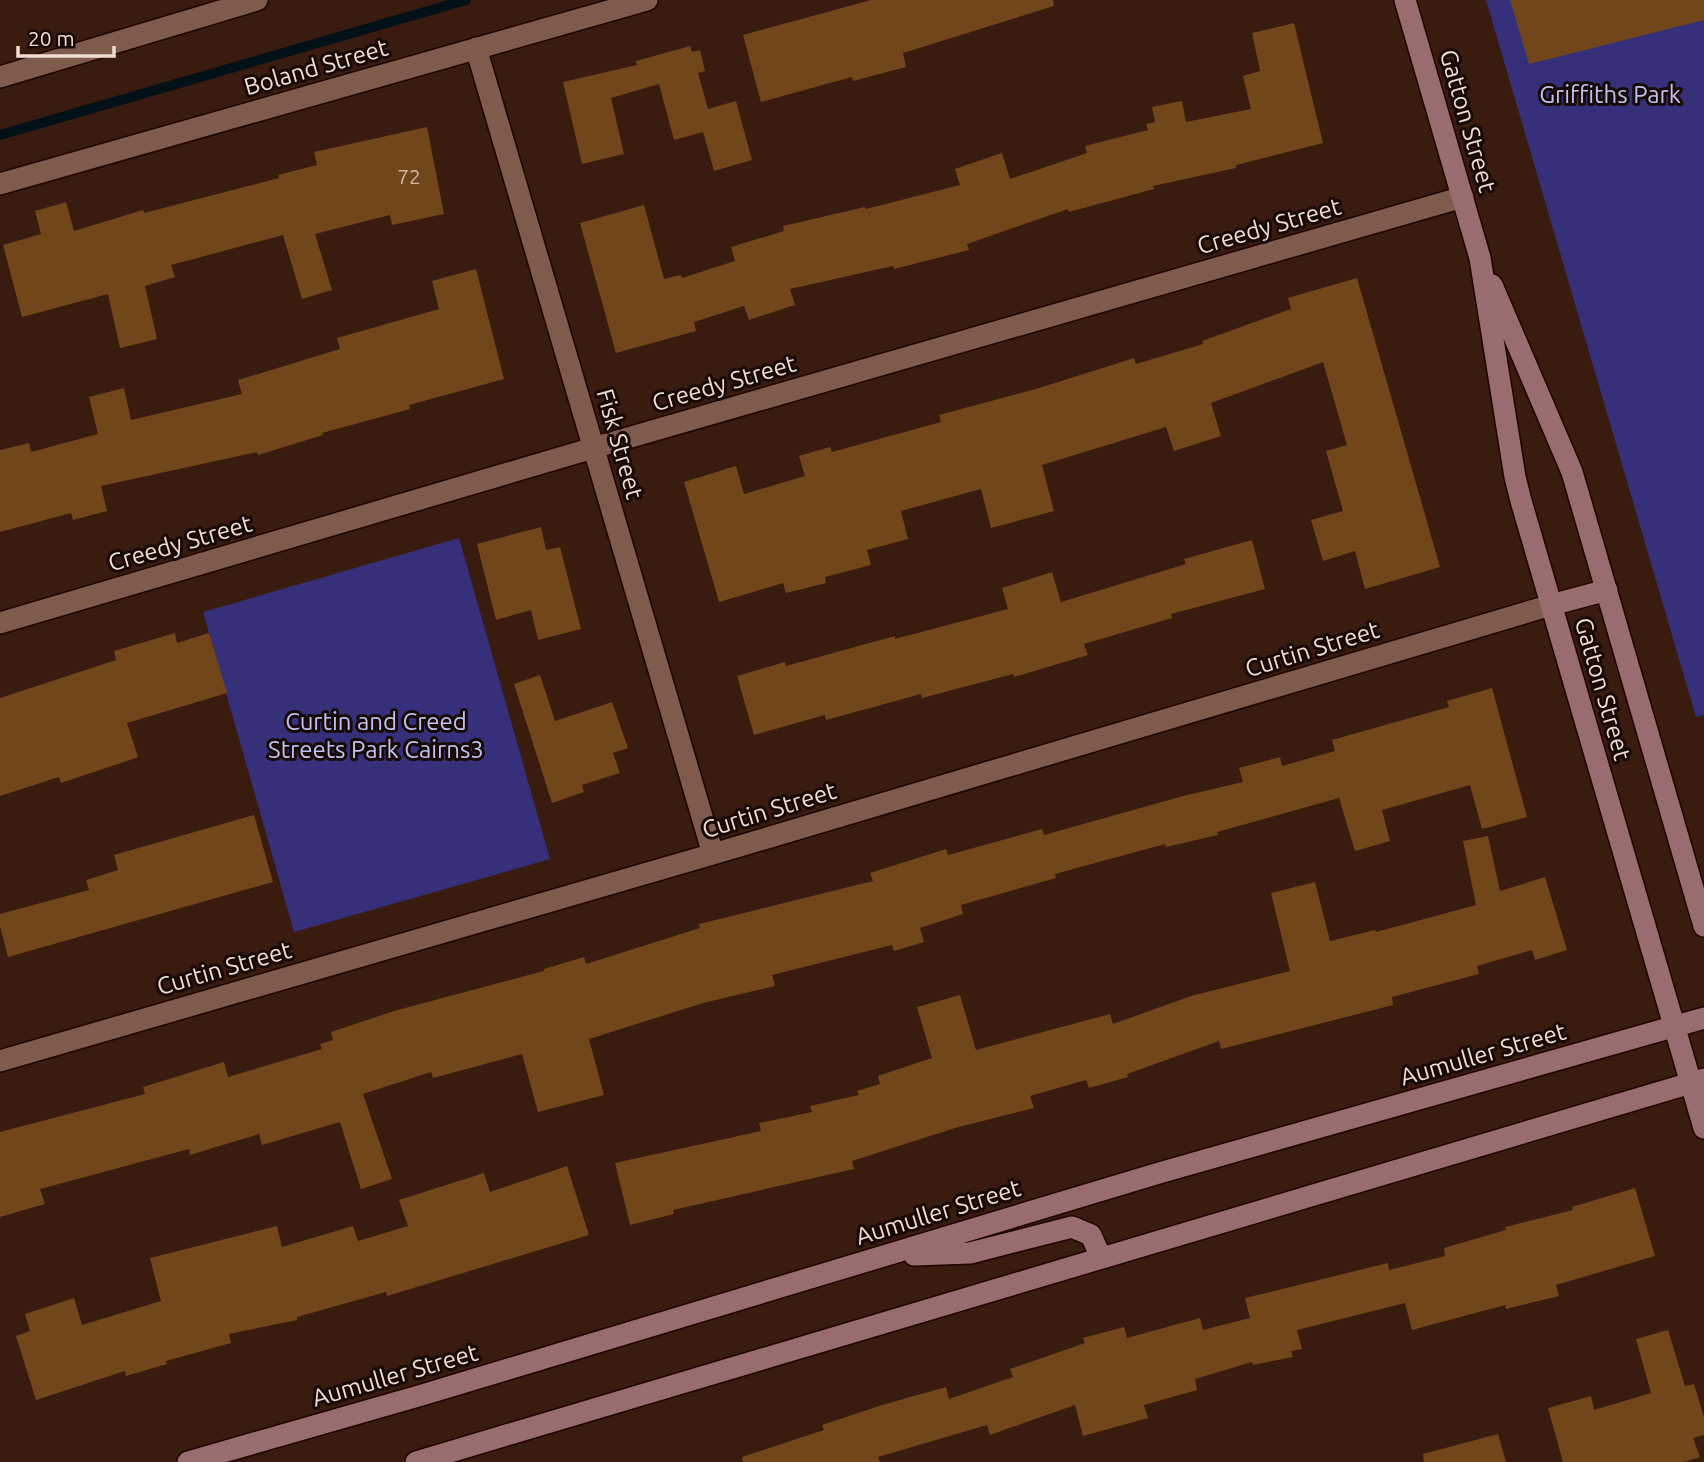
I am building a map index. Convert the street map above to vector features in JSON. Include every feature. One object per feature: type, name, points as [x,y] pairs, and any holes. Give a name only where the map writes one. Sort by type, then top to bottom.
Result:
[{"type":"main road","name":"Gatton Street","points":[[1405,0],[1480,258],[1515,477],[1673,1027],[1697,1081],[1704,1128]]},
{"type":"main road","name":"Gatton Street","points":[[1480,258],[1572,472],[1704,926]]},
{"type":"main road","points":[[1551,605],[1607,590]]},
{"type":"main road","name":"Aumuller Street","points":[[188,1462],[422,1395],[1159,1173],[1704,1018]]},
{"type":"main road","points":[[416,1462],[1697,1081]]},
{"type":"main road","points":[[884,1256],[970,1253],[1072,1227],[1091,1235],[1096,1241],[1101,1258]]},
{"type":"street","points":[[0,77],[257,0]]},
{"type":"street","name":"Boland Street","points":[[0,184],[647,0]]},
{"type":"street","name":"Fisk Street","points":[[476,48],[713,854]]},
{"type":"street","name":"Creedy Street","points":[[0,624],[593,448],[1463,197]]},
{"type":"street","name":"Curtin Street","points":[[0,1061],[713,854],[1551,605]]},
{"type":"green space","name":"Griffiths Park","points":[[1486,0],[1704,0],[1704,715],[1696,717]]},
{"type":"green space","name":"Curtin and Creed Streets Park Cairns3","points":[[459,538],[550,859],[294,932],[203,612]]},
{"type":"building","points":[[871,0],[1053,0],[1054,6],[903,53],[906,67],[853,81],[852,77],[761,102],[743,35]]},
{"type":"building","points":[[1510,0],[1704,0],[1704,20],[1529,64]]},
{"type":"building","points":[[1294,23],[1323,143],[1236,165],[1236,168],[1153,186],[1154,189],[1069,212],[1068,209],[967,244],[969,250],[894,269],[893,266],[790,289],[795,305],[749,320],[744,306],[694,322],[696,331],[616,353],[580,223],[644,205],[664,279],[681,275],[682,278],[735,261],[731,247],[784,231],[783,226],[865,207],[866,209],[960,185],[955,169],[1002,153],[1010,179],[1087,153],[1085,146],[1148,130],[1146,124],[1155,122],[1152,107],[1182,101],[1186,122],[1251,109],[1243,76],[1260,71],[1252,33]]},
{"type":"building","points":[[690,46],[692,52],[700,50],[705,71],[698,73],[708,109],[736,101],[752,160],[714,171],[703,132],[674,140],[659,84],[611,98],[624,154],[582,164],[563,82],[637,65],[636,61]]},
{"type":"building","points":[[427,127],[444,214],[392,225],[390,215],[315,234],[332,290],[302,299],[283,235],[171,265],[175,277],[145,286],[157,339],[120,348],[108,294],[22,317],[3,245],[41,234],[35,211],[66,202],[74,231],[143,210],[144,213],[279,178],[278,175],[317,165],[314,152]]},
{"type":"building","points":[[476,269],[504,379],[409,405],[410,409],[322,433],[323,435],[258,455],[257,452],[101,486],[107,511],[73,520],[71,513],[0,532],[0,450],[29,443],[31,452],[98,434],[89,397],[124,388],[131,420],[242,394],[238,380],[340,349],[337,338],[439,309],[432,281]]},
{"type":"building","points":[[1357,278],[1440,567],[1365,589],[1355,551],[1323,561],[1311,520],[1343,511],[1326,451],[1347,445],[1323,362],[1211,403],[1221,436],[1174,451],[1166,427],[1042,465],[1054,511],[991,528],[981,489],[901,511],[908,539],[867,550],[871,565],[825,577],[826,583],[786,593],[783,583],[719,602],[684,482],[736,466],[744,494],[805,476],[799,456],[830,447],[832,452],[941,422],[939,415],[1039,388],[1134,358],[1136,364],[1203,344],[1202,341],[1291,309],[1288,298]]},
{"type":"building","points":[[541,527],[546,550],[560,547],[581,629],[538,640],[531,610],[496,620],[477,544]]},
{"type":"building","points":[[1252,540],[1265,589],[1171,614],[1172,618],[1084,644],[1088,655],[1014,677],[1013,674],[922,698],[921,694],[826,720],[825,715],[754,735],[737,676],[1008,609],[1002,588],[1052,572],[1061,602],[1186,564],[1184,559]]},
{"type":"building","points":[[175,633],[177,643],[209,633],[227,693],[127,723],[138,757],[61,783],[59,777],[0,796],[0,698],[116,660],[114,651]]},
{"type":"building","points":[[540,675],[555,721],[612,702],[628,748],[613,753],[620,773],[582,785],[584,792],[552,803],[514,684]]},
{"type":"building","points":[[1492,688],[1527,817],[1482,829],[1470,785],[1382,810],[1390,841],[1355,851],[1339,798],[1217,832],[1218,835],[1166,847],[1165,844],[1055,874],[1056,878],[961,905],[963,914],[920,928],[924,942],[894,951],[892,945],[772,975],[775,986],[703,1003],[589,1039],[604,1095],[538,1112],[522,1054],[433,1078],[431,1072],[363,1094],[392,1179],[361,1189],[340,1122],[262,1145],[259,1134],[190,1155],[189,1149],[40,1189],[45,1204],[0,1217],[0,1132],[145,1094],[143,1087],[224,1062],[228,1077],[322,1049],[320,1044],[333,1040],[331,1032],[394,1011],[544,971],[584,957],[586,964],[700,928],[699,924],[873,881],[870,873],[946,849],[948,855],[1042,829],[1044,835],[1243,782],[1239,768],[1280,757],[1282,766],[1335,751],[1332,740],[1449,707],[1447,701]]},
{"type":"building","points":[[254,815],[273,882],[8,957],[0,926],[0,914],[89,890],[86,880],[118,870],[114,855]]},
{"type":"building","points":[[1488,836],[1500,891],[1545,877],[1567,950],[1535,960],[1532,950],[1477,966],[1479,974],[1392,997],[1393,1005],[1221,1049],[1219,1041],[1127,1074],[1128,1077],[1089,1088],[1086,1080],[1030,1096],[1034,1108],[955,1128],[852,1161],[854,1169],[673,1210],[674,1214],[630,1225],[615,1163],[761,1131],[759,1123],[812,1112],[810,1106],[859,1095],[857,1091],[880,1084],[878,1076],[932,1058],[917,1007],[960,995],[976,1050],[1110,1014],[1113,1024],[1191,996],[1290,971],[1271,893],[1315,882],[1330,941],[1375,930],[1376,932],[1476,905],[1463,841]]},
{"type":"building","points":[[567,1166],[589,1235],[387,1296],[386,1292],[297,1317],[297,1320],[229,1334],[231,1343],[166,1361],[167,1364],[126,1376],[125,1371],[36,1400],[16,1336],[30,1331],[25,1314],[74,1298],[82,1325],[161,1301],[150,1258],[277,1226],[282,1247],[353,1226],[358,1241],[408,1226],[399,1200],[484,1173],[490,1192]]},
{"type":"building","points":[[1635,1188],[1655,1256],[1556,1285],[1559,1296],[1506,1309],[1505,1305],[1412,1330],[1405,1303],[1297,1330],[1302,1349],[1291,1351],[1293,1357],[1253,1365],[1252,1362],[1195,1379],[1197,1390],[1144,1405],[1148,1418],[1083,1436],[1075,1405],[990,1435],[987,1425],[878,1457],[880,1462],[743,1462],[742,1457],[824,1430],[822,1425],[882,1405],[946,1387],[949,1399],[1013,1377],[1010,1369],[1085,1343],[1083,1338],[1124,1327],[1127,1338],[1200,1318],[1203,1330],[1250,1318],[1245,1298],[1388,1263],[1389,1270],[1445,1256],[1444,1248],[1506,1230],[1505,1227],[1573,1210],[1572,1207]]},
{"type":"building","points":[[1668,1330],[1685,1386],[1694,1384],[1704,1417],[1704,1435],[1693,1438],[1700,1457],[1684,1462],[1563,1462],[1548,1408],[1591,1396],[1594,1410],[1651,1393],[1636,1339]]},
{"type":"building","points":[[1498,1434],[1506,1462],[1424,1462],[1423,1454]]},
{"type":"waterway","points":[[0,135],[466,0]]}]
